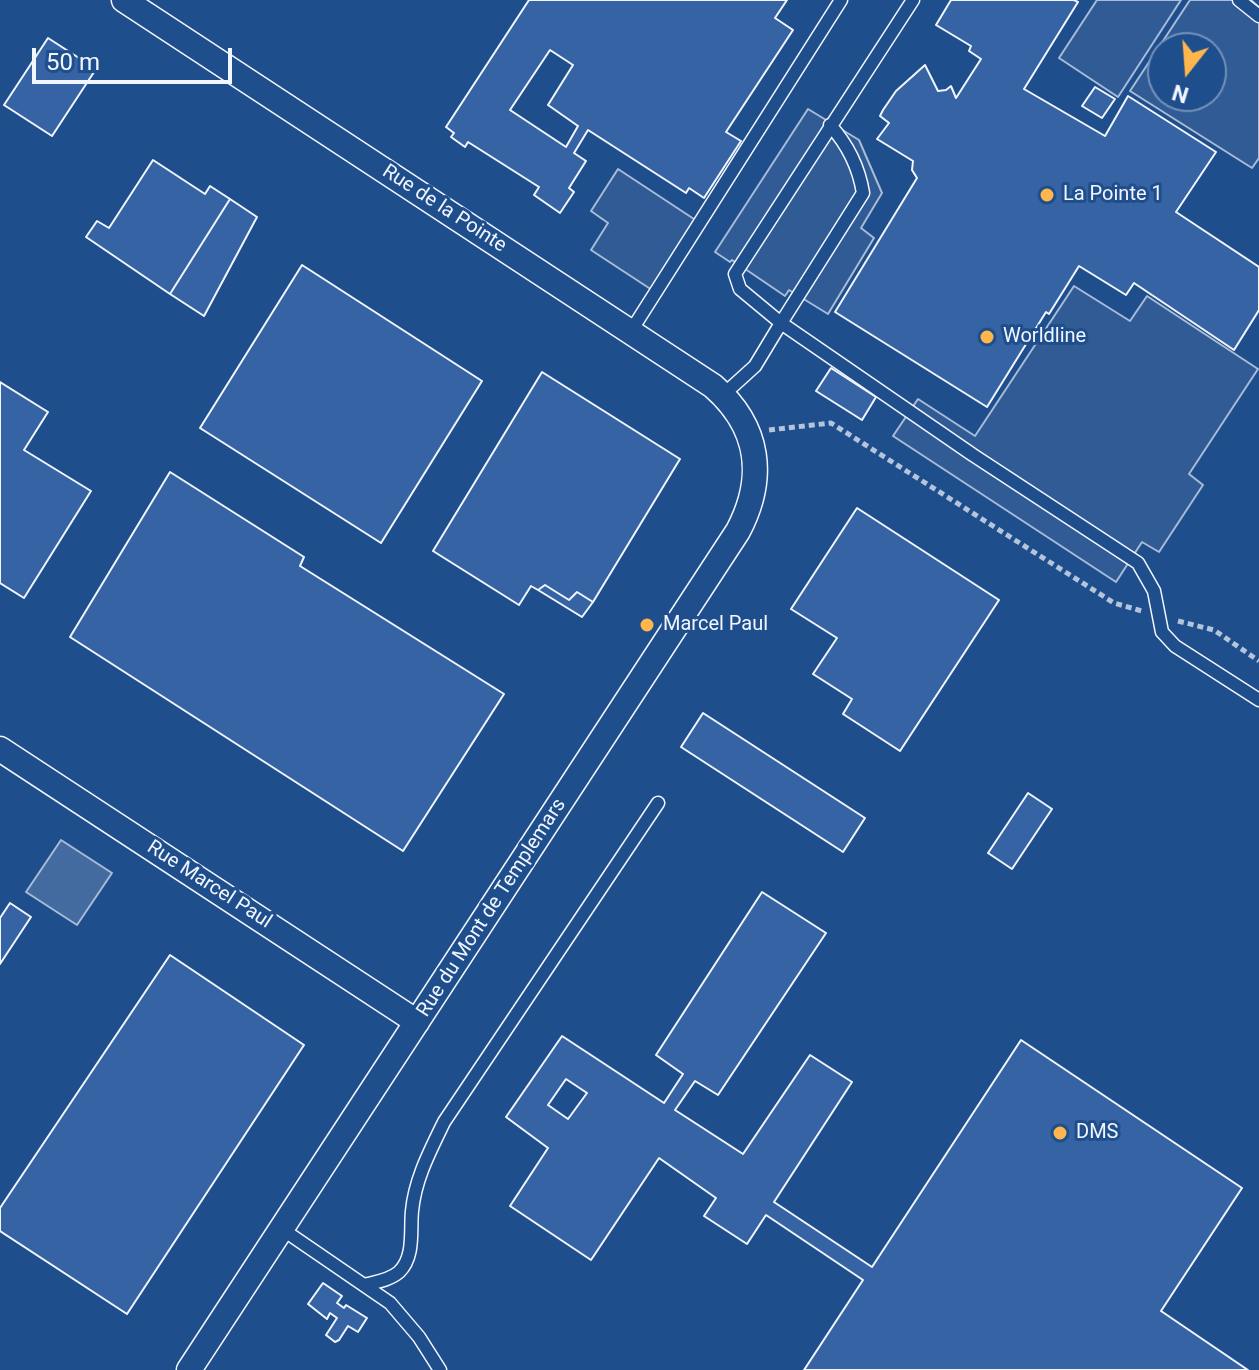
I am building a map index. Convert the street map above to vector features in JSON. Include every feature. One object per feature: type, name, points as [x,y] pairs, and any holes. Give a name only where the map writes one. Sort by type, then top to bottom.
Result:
[{"type":"street","name":"Rue de la Pointe","points":[[124,0],[631,331],[723,395],[748,432]]},
{"type":"street","name":"Rue du Mont de Templemars","points":[[189,1370],[738,531],[752,501],[755,486],[754,456],[748,432]]},
{"type":"street","name":"Rue Marcel Paul","points":[[0,749],[417,1022]]},
{"type":"lane","points":[[631,331],[841,0]]},
{"type":"lane","points":[[913,0],[735,274],[740,289],[781,323],[973,455],[1138,563],[1154,591],[1162,632],[1175,646],[1259,700]]},
{"type":"lane","points":[[1239,0],[1259,16]]},
{"type":"lane","points":[[723,395],[755,366],[863,193],[861,179],[849,153],[830,125]]},
{"type":"lane","points":[[364,1285],[383,1281],[400,1271],[411,1242],[412,1209],[420,1174],[444,1122],[658,803]]},
{"type":"lane","points":[[282,1229],[390,1303],[419,1337],[440,1370]]},
{"type":"path","points":[[748,432],[831,423],[1114,603],[1214,630],[1259,661]]},
{"type":"shaded area","points":[[1097,0],[1181,0],[1160,32],[1147,32],[1147,52],[1118,97],[1059,58]]},
{"type":"shaded area","points":[[1190,0],[1251,0],[1259,7],[1259,158],[1252,168],[1163,112],[1227,112],[1227,32],[1169,32]]},
{"type":"shaded area","points":[[1147,65],[1147,102],[1130,91]]},
{"type":"shaded area","points":[[808,109],[859,140],[882,193],[861,228],[874,238],[828,314],[789,290],[785,296],[715,252]]},
{"type":"shaded area","points":[[618,169],[697,221],[652,290],[591,250],[608,223],[591,211]]},
{"type":"shaded area","points":[[1074,286],[1130,321],[1147,296],[1258,369],[1189,474],[1203,485],[1159,552],[1142,542],[1116,582],[893,436],[918,399],[975,436]]},
{"type":"shaded area","points":[[61,840],[112,873],[77,925],[26,892]]},
{"type":"building","points":[[529,0],[787,0],[775,18],[793,30],[726,132],[741,141],[704,198],[689,188],[686,193],[588,130],[574,153],[586,161],[569,188],[574,192],[560,213],[534,195],[539,187],[468,142],[465,147],[451,137],[454,133],[446,127]],"holes":[[[550,50],[573,65],[548,105],[578,126],[566,147],[510,110]]]},
{"type":"building","name":"La Pointe 1","points":[[951,0],[1074,0],[1078,2],[1024,89],[1105,136],[1128,96],[1147,108],[1147,112],[1153,112],[1216,152],[1176,212],[1259,267],[1259,310],[1234,350],[1134,283],[1126,295],[1079,266],[1049,314],[1046,312],[987,407],[835,312],[917,178],[912,170],[913,161],[877,139],[889,123],[880,116],[883,110],[896,91],[925,65],[938,91],[951,86],[956,98],[981,59],[969,51],[971,46],[936,25]]},
{"type":"building","points":[[48,38],[96,69],[52,136],[4,105]]},
{"type":"building","points":[[1095,87],[1115,99],[1102,118],[1082,106]]},
{"type":"building","points":[[153,160],[205,194],[210,186],[230,199],[170,294],[86,237],[97,221],[109,228]]},
{"type":"building","points":[[230,199],[257,217],[204,316],[170,294]]},
{"type":"building","points":[[302,265],[482,381],[381,543],[200,428]]},
{"type":"building","points":[[831,368],[876,397],[862,420],[816,391]]},
{"type":"building","points":[[542,372],[680,459],[593,602],[577,592],[569,600],[545,585],[538,590],[531,586],[519,605],[433,551]]},
{"type":"building","points":[[0,382],[48,412],[24,450],[91,491],[24,598],[0,583]]},
{"type":"building","points":[[170,472],[304,557],[300,566],[504,694],[403,851],[70,637]]},
{"type":"building","points":[[857,508],[999,600],[900,751],[843,714],[852,699],[813,674],[837,638],[791,609]]},
{"type":"building","points":[[545,585],[569,600],[577,592],[593,602],[582,617],[538,590]]},
{"type":"building","points":[[703,713],[865,818],[843,852],[681,747]]},
{"type":"building","points":[[1028,793],[1052,809],[1012,869],[988,853]]},
{"type":"building","name":"DMS","points":[[762,892],[826,933],[718,1095],[695,1081],[675,1110],[743,1154],[810,1055],[852,1082],[774,1202],[872,1267],[1021,1040],[1242,1188],[1161,1311],[1248,1370],[804,1370],[863,1280],[766,1215],[747,1244],[704,1216],[716,1198],[659,1158],[591,1260],[510,1206],[548,1148],[506,1117],[562,1036],[664,1103],[683,1074],[656,1055]],"holes":[[[566,1079],[587,1093],[568,1119],[548,1105]]]},
{"type":"building","points":[[10,903],[31,917],[0,964],[0,918]]},
{"type":"building","points":[[170,955],[304,1045],[127,1314],[0,1231],[0,1208]]},
{"type":"building","points":[[323,1283],[342,1296],[337,1303],[367,1318],[358,1332],[348,1326],[335,1342],[326,1335],[337,1318],[330,1313],[327,1319],[308,1304]]},
{"type":"place","name":"La Pointe 1","points":[[1047,195]]},
{"type":"place","name":"Worldline","points":[[987,337]]},
{"type":"place","name":"Marcel Paul","points":[[647,625]]},
{"type":"place","name":"DMS","points":[[1060,1133]]}]
